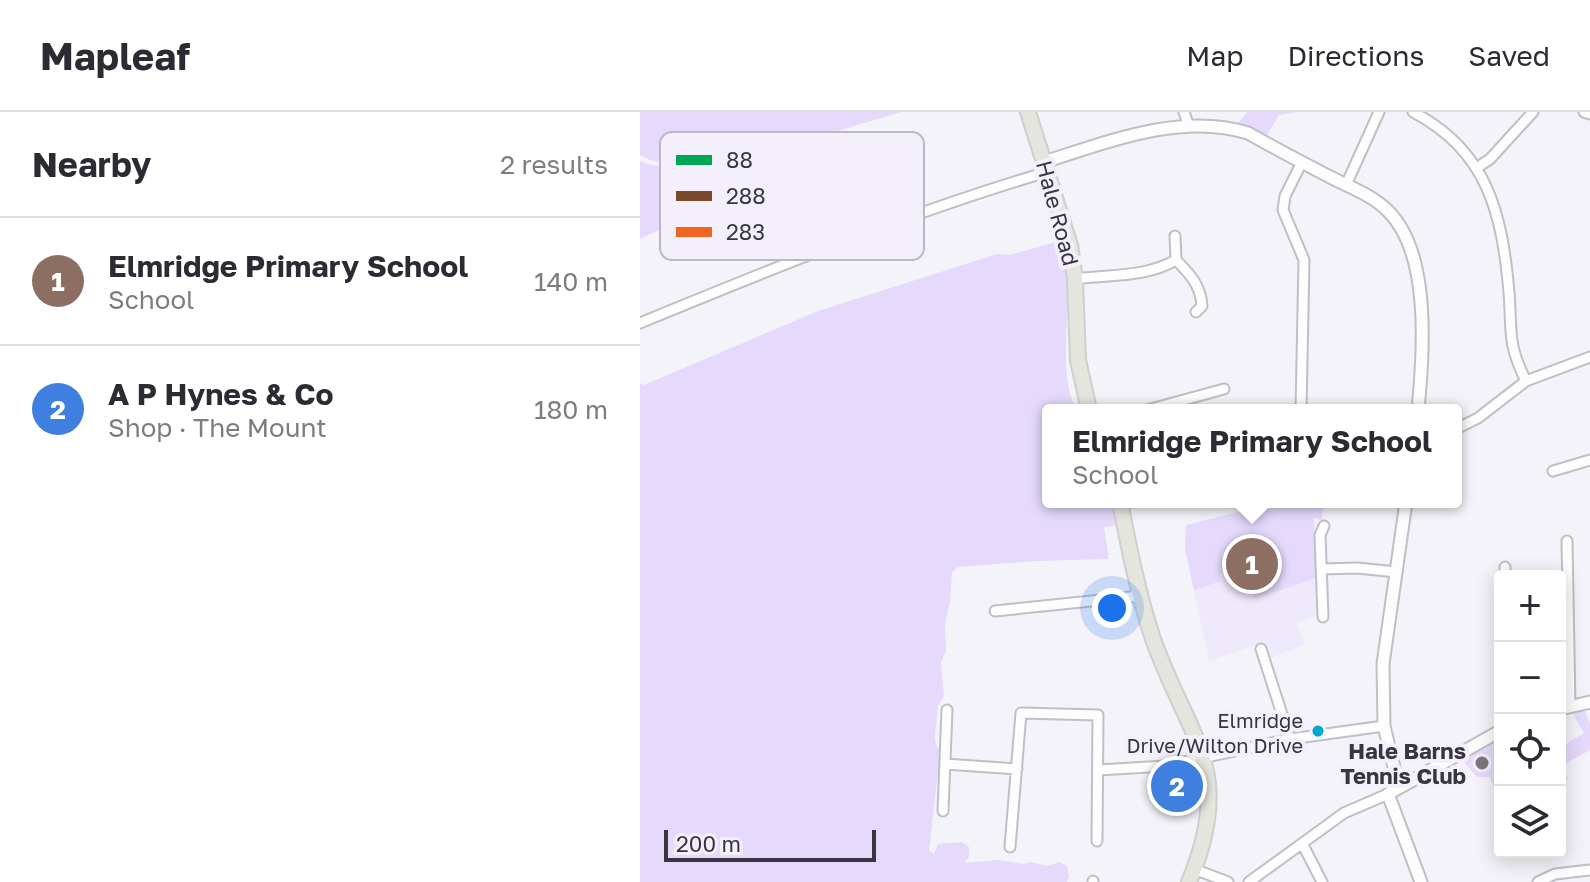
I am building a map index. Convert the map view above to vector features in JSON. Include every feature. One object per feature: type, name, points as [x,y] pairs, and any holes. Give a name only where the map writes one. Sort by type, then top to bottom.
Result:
[{"type":"main road","name":"Hale Road","points":[[1028,112],[1070,245],[1075,279],[1078,360],[1088,404]]},
{"type":"main road","points":[[1121,508],[1140,596],[1166,672],[1197,737],[1209,777],[1210,812],[1192,875]]},
{"type":"street","points":[[1184,112],[1188,124]]},
{"type":"street","points":[[1346,185],[1379,112]]},
{"type":"street","points":[[1413,112],[1435,123],[1459,145],[1478,167],[1489,193],[1501,230],[1512,347],[1526,381]]},
{"type":"street","points":[[1478,167],[1490,159],[1533,112]]},
{"type":"street","points":[[1584,112],[1590,114]]},
{"type":"street","points":[[924,211],[1132,135],[1188,124],[1230,127],[1346,185],[1387,210],[1396,220],[1408,243],[1423,322],[1418,404]]},
{"type":"street","points":[[1301,404],[1304,260],[1283,210],[1285,196],[1302,162]]},
{"type":"street","points":[[1175,236],[1176,260],[1193,277],[1198,288],[1202,306],[1196,312]]},
{"type":"street","points":[[640,323],[798,260]]},
{"type":"street","points":[[1075,279],[1139,274],[1161,269],[1176,260]]},
{"type":"street","points":[[1462,426],[1478,418],[1526,381],[1590,357]]},
{"type":"street","points":[[1169,404],[1224,389]]},
{"type":"street","points":[[1553,471],[1590,460]]},
{"type":"street","points":[[1405,508],[1383,664],[1384,726],[1394,791],[1410,857],[1421,882]]},
{"type":"street","points":[[1323,617],[1320,535],[1324,526]]},
{"type":"street","points":[[1566,642],[1567,541]]},
{"type":"street","points":[[1322,569],[1397,572]]},
{"type":"street","points":[[995,611],[1140,596]]},
{"type":"street","points":[[1261,649],[1290,739]]},
{"type":"street","points":[[1566,708],[1590,702]]},
{"type":"street","points":[[943,811],[947,710]]},
{"type":"street","points":[[1010,847],[1021,713],[1098,715],[1097,841]]},
{"type":"street","points":[[1099,770],[1165,766],[1290,739],[1384,726]]},
{"type":"street","points":[[1249,882],[1344,813],[1394,791],[1494,734]]},
{"type":"street","points":[[945,764],[1017,769]]},
{"type":"street","points":[[1303,845],[1322,882]]},
{"type":"street","points":[[1538,882],[1555,874],[1590,870]]},
{"type":"street","points":[[1192,875],[1228,882]]},
{"type":"shaded area","points":[[640,112],[901,112],[834,132],[660,132],[660,162],[640,155]]},
{"type":"shaded area","points":[[1247,112],[1298,112],[1279,115],[1267,135],[1238,123]]},
{"type":"shaded area","points":[[640,161],[660,166],[660,229],[640,239]]},
{"type":"shaded area","points":[[1060,241],[1065,262],[1066,370],[1074,404],[1042,404],[1042,508],[1111,508],[1121,525],[1104,527],[1109,559],[958,567],[952,572],[945,624],[946,651],[941,662],[944,696],[938,706],[935,736],[941,752],[929,851],[934,854],[938,844],[962,842],[969,847],[969,857],[965,863],[997,860],[1047,866],[1060,862],[1067,866],[1067,882],[640,882],[640,383],[644,385],[818,311],[997,254],[1010,255]]},
{"type":"shaded area","points":[[1255,508],[1323,508],[1322,520],[1314,518],[1318,615],[1297,623],[1305,645],[1269,658],[1263,643],[1209,661],[1185,549],[1186,525]]},
{"type":"shaded area","points":[[1255,508],[1323,508],[1322,520],[1314,518],[1316,578],[1254,599],[1241,566],[1219,574],[1221,581],[1194,590],[1185,549],[1186,525]]},
{"type":"shaded area","points":[[1584,709],[1590,723],[1590,750],[1566,763],[1566,744],[1584,733],[1572,712]]},
{"type":"shaded area","name":"Hale Barns Tennis Club","points":[[1494,741],[1494,785],[1490,777],[1477,777],[1462,760]]},
{"type":"place","name":"Elmridge Primary School","points":[[1252,564]]},
{"type":"place","name":"Elmridge Drive/Wilton Drive","points":[[1318,731]]},
{"type":"place","name":"Hale Barns Tennis Club","points":[[1482,763]]},
{"type":"place","name":"A P Hynes & Co","points":[[1177,786]]}]
